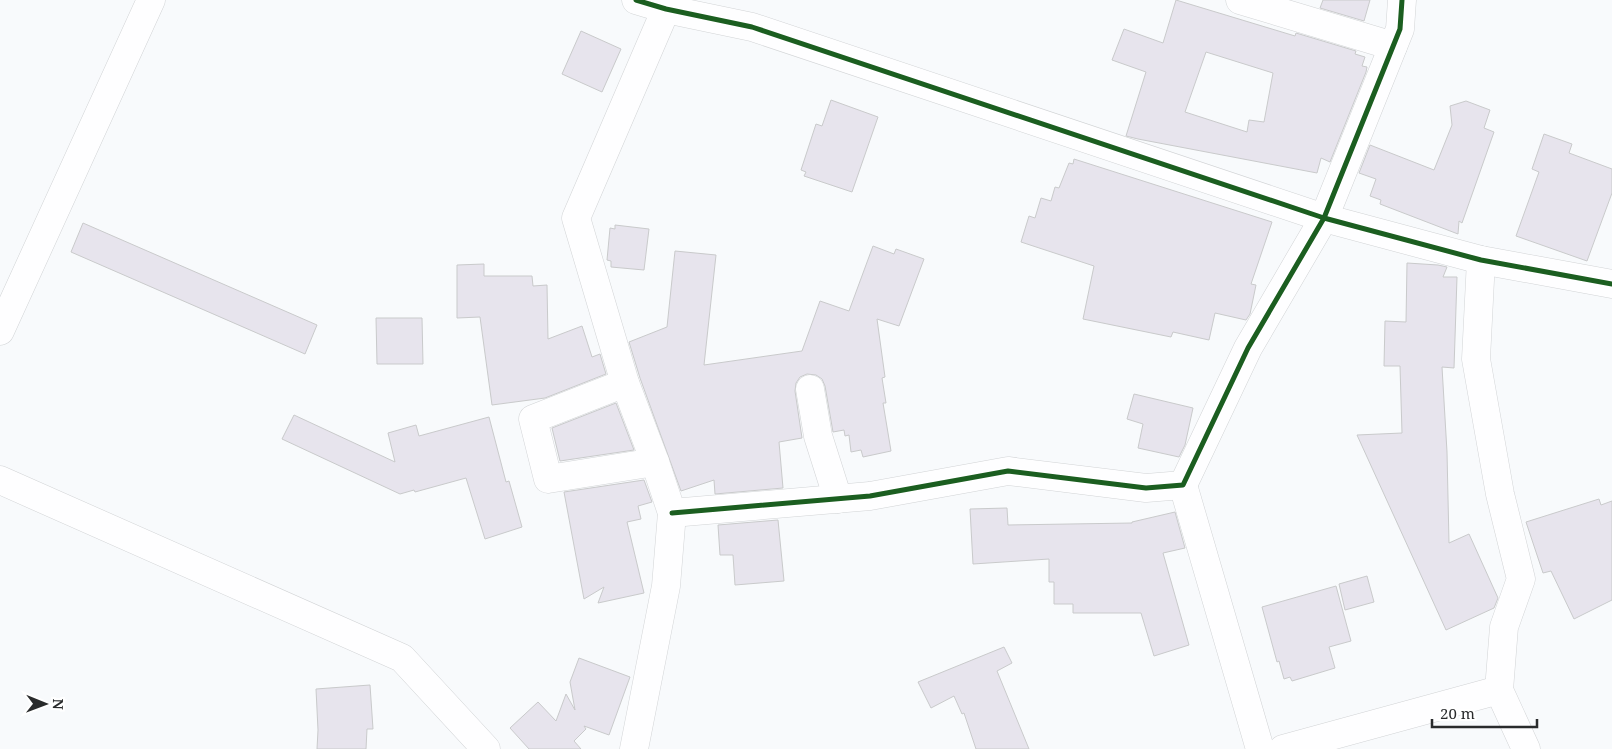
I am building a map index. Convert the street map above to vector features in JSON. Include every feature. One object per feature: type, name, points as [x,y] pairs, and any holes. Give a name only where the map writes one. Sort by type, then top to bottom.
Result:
[{"type":"street","points":[[0,331],[151,0]]},
{"type":"street","points":[[636,0],[666,9],[752,27],[1324,218],[1481,260],[1612,284]]},
{"type":"street","points":[[1240,0],[1392,46]]},
{"type":"street","points":[[1260,749],[1183,485],[1248,348],[1324,218],[1400,29],[1402,0]]},
{"type":"street","points":[[634,749],[666,586],[672,513],[625,383],[576,218],[666,9]]},
{"type":"street","points":[[1481,260],[1476,359],[1500,494],[1521,579],[1504,627],[1499,690],[1526,749]]},
{"type":"street","points":[[625,383],[533,419],[548,479],[655,462]]},
{"type":"street","points":[[810,388],[818,436],[838,498]]},
{"type":"street","points":[[672,513],[870,496],[1008,471],[1146,488],[1183,485]]},
{"type":"street","points":[[0,480],[402,658],[486,749]]},
{"type":"street","points":[[1283,749],[1499,690]]},
{"type":"building","points":[[1176,0],[1295,36],[1296,33],[1356,51],[1355,54],[1365,57],[1362,66],[1367,67],[1330,162],[1321,158],[1317,173],[1126,136],[1146,72],[1112,60],[1124,29],[1163,43]],"holes":[[[1206,52],[1273,73],[1264,122],[1249,120],[1247,132],[1185,112]]]},
{"type":"building","points":[[1323,0],[1370,0],[1364,21],[1320,8]]},
{"type":"building","points":[[581,31],[621,49],[602,92],[562,74]]},
{"type":"building","points":[[831,100],[878,117],[852,192],[804,176],[806,172],[801,170],[816,124],[822,126]]},
{"type":"building","points":[[1466,101],[1490,110],[1484,128],[1494,132],[1462,223],[1459,221],[1458,234],[1380,204],[1381,200],[1370,196],[1376,179],[1359,173],[1370,145],[1434,170],[1452,125],[1450,106]]},
{"type":"building","points":[[1544,134],[1572,144],[1569,153],[1612,169],[1612,193],[1587,261],[1516,236],[1539,172],[1532,169]]},
{"type":"building","points":[[1074,159],[1272,222],[1251,284],[1256,285],[1250,314],[1246,320],[1215,313],[1209,340],[1173,332],[1171,337],[1083,319],[1094,266],[1021,242],[1029,216],[1035,218],[1041,198],[1051,201],[1055,187],[1059,188],[1069,163],[1073,164]]},
{"type":"building","points":[[83,223],[317,325],[305,354],[71,252]]},
{"type":"building","points":[[615,225],[649,229],[644,270],[611,267],[611,261],[607,260],[610,228],[615,229]]},
{"type":"building","points":[[873,246],[894,254],[896,249],[924,259],[899,326],[877,319],[885,377],[882,378],[886,403],[883,403],[891,451],[863,457],[861,450],[851,452],[849,435],[845,436],[844,430],[833,432],[825,386],[822,379],[816,375],[807,374],[800,377],[796,383],[795,391],[802,438],[779,442],[783,488],[715,494],[714,480],[681,491],[629,342],[667,327],[675,251],[716,255],[704,365],[802,351],[820,301],[849,311]]},
{"type":"building","points":[[1407,263],[1447,267],[1443,277],[1457,277],[1454,368],[1442,367],[1447,452],[1449,543],[1469,534],[1498,598],[1494,608],[1446,630],[1357,435],[1402,433],[1400,366],[1384,366],[1385,321],[1406,322]]},
{"type":"building","points":[[484,264],[484,276],[532,276],[533,286],[547,285],[548,339],[582,326],[592,357],[600,354],[606,374],[545,398],[492,405],[480,317],[457,318],[457,265]]},
{"type":"building","points":[[376,318],[422,318],[423,364],[377,364]]},
{"type":"building","points":[[1134,394],[1193,408],[1185,445],[1179,457],[1138,448],[1143,424],[1127,419]]},
{"type":"building","points":[[616,403],[634,450],[560,461],[552,428]]},
{"type":"building","points":[[294,415],[395,462],[388,433],[416,425],[419,436],[489,417],[506,482],[509,481],[522,527],[485,539],[466,478],[415,492],[414,490],[400,494],[282,439]]},
{"type":"building","points":[[644,480],[652,502],[638,506],[641,519],[627,522],[644,593],[598,603],[604,587],[584,599],[564,492]]},
{"type":"building","points":[[1599,499],[1601,505],[1612,501],[1612,600],[1574,619],[1551,571],[1543,573],[1526,522]]},
{"type":"building","points":[[1007,508],[1008,525],[1132,523],[1175,512],[1185,548],[1163,553],[1189,645],[1154,656],[1141,613],[1073,613],[1073,604],[1054,604],[1054,582],[1049,582],[1049,559],[973,564],[970,509]]},
{"type":"building","points":[[778,520],[784,581],[735,585],[733,555],[720,555],[718,525]]},
{"type":"building","points":[[1367,576],[1374,602],[1345,610],[1339,584]]},
{"type":"building","points":[[1336,586],[1351,641],[1329,647],[1335,668],[1292,681],[1290,677],[1284,679],[1279,661],[1277,662],[1262,607]]},
{"type":"building","points":[[1004,647],[1012,663],[997,671],[1029,749],[976,749],[964,713],[962,714],[954,696],[931,708],[918,682]]},
{"type":"building","points":[[579,658],[630,677],[609,735],[584,726],[586,729],[574,741],[581,749],[529,749],[510,728],[538,702],[556,721],[566,694],[575,710],[570,682]]},
{"type":"building","points":[[370,685],[373,729],[367,729],[366,749],[317,749],[316,689]]},
{"type":"cycle path","points":[[636,0],[666,9],[752,27],[1324,218],[1481,260],[1612,284]]},
{"type":"cycle path","points":[[672,513],[870,496],[1008,471],[1146,488],[1183,485],[1248,348],[1324,218],[1400,29],[1402,0]]}]
